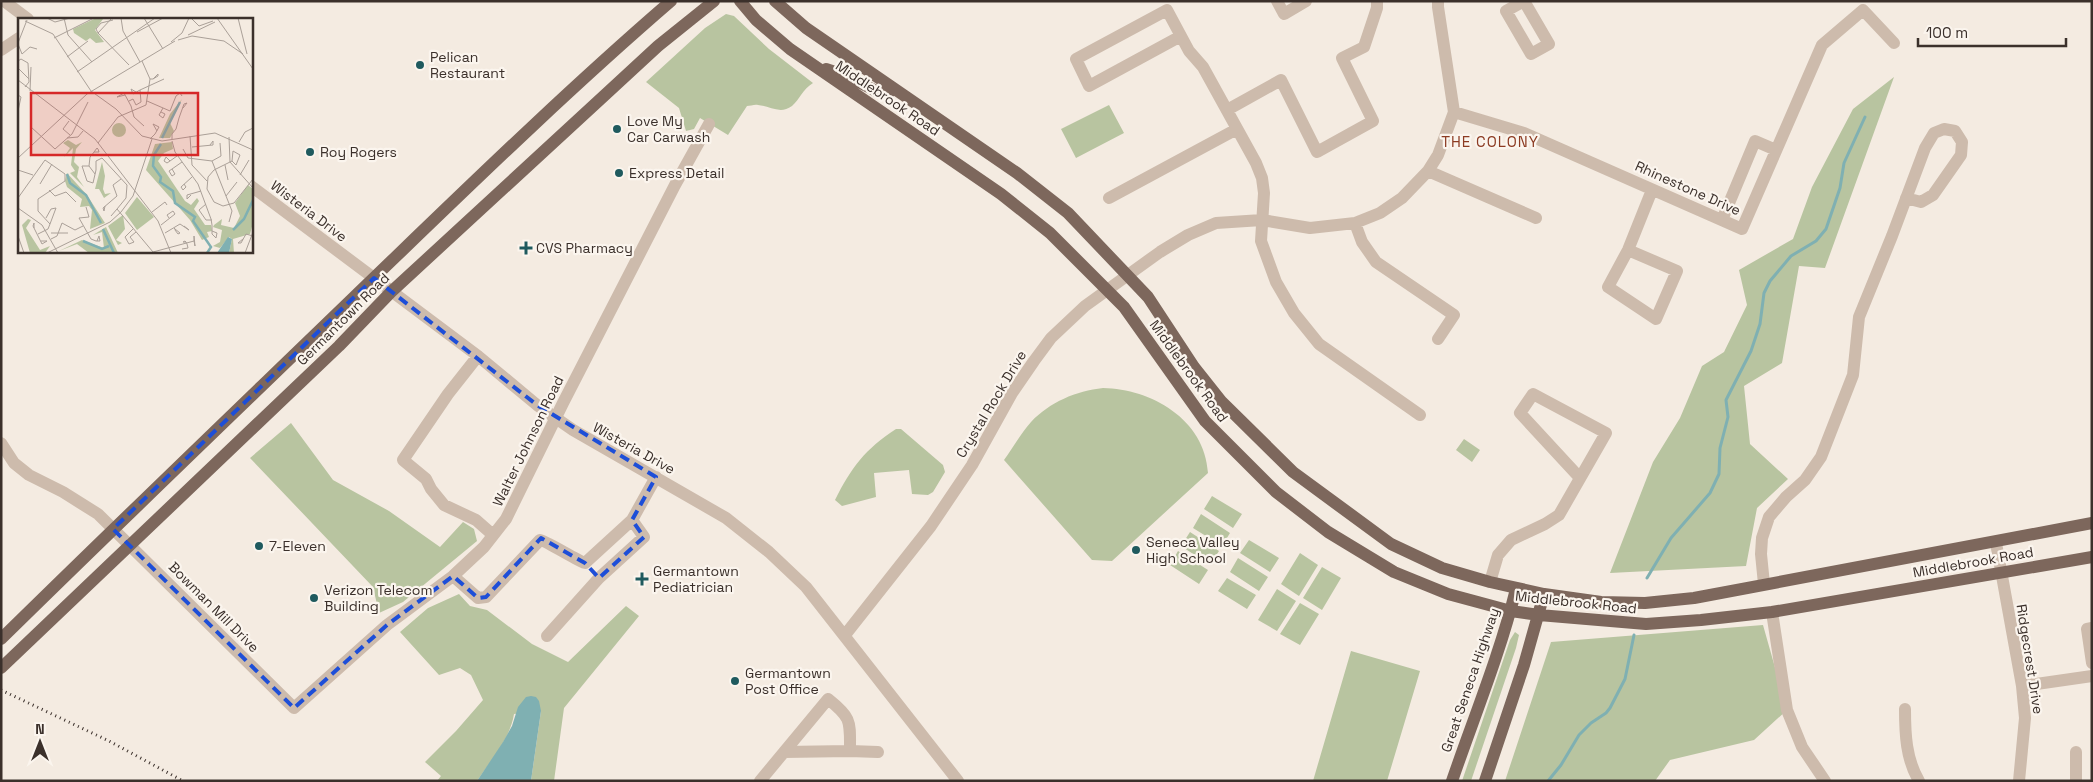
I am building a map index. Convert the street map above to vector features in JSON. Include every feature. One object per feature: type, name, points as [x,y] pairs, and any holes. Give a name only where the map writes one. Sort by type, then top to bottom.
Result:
[{"type":"main road","name":"Germantown Road","points":[[1,639],[374,278],[597,66],[672,1]]},
{"type":"main road","name":"Germantown Road","points":[[2,668],[339,346],[391,292],[658,46],[714,1]]},
{"type":"main road","name":"Middlebrook Road","points":[[740,1],[756,20],[790,49],[1001,194],[1050,232],[1124,307],[1204,421],[1276,492],[1328,532],[1394,572],[1448,594],[1511,610],[1539,615],[1646,624],[1772,612],[2092,557]]},
{"type":"main road","name":"Middlebrook Road","points":[[775,1],[806,28],[1017,173],[1068,213],[1148,297],[1194,367],[1221,401],[1294,472],[1391,544],[1442,568],[1516,589],[1544,594],[1601,602],[1646,603],[1694,598],[1996,543],[2092,523]]},
{"type":"main road","points":[[816,67],[847,76],[886,94],[894,89]]},
{"type":"main road","name":"Great Seneca Highway","points":[[1452,781],[1511,610],[1516,589]]},
{"type":"main road","points":[[1485,781],[1539,615],[1544,594]]},
{"type":"street","points":[[1,12],[3,1],[27,18]]},
{"type":"street","points":[[1277,1],[1284,14],[1306,1]]},
{"type":"street","points":[[1227,110],[1280,80],[1316,152],[1373,121],[1342,58],[1364,46],[1377,8],[1377,1]]},
{"type":"street","name":"Crystal Rock Drive","points":[[845,636],[931,526],[972,465],[1012,393],[1051,338],[1085,306],[1160,252],[1188,235],[1216,223],[1262,220],[1310,228],[1356,223],[1380,213],[1402,198],[1428,171],[1438,154],[1454,112],[1438,1]]},
{"type":"street","points":[[1181,36],[1089,86],[1076,59],[1167,10],[1190,51],[1203,67],[1262,178],[1264,193],[1261,241],[1276,282],[1294,312],[1319,344],[1420,416]]},
{"type":"street","name":"Rhinestone Drive","points":[[1454,112],[1524,133],[1742,229],[1822,45],[1863,10],[1894,43]]},
{"type":"street","points":[[1,50],[18,39]]},
{"type":"street","name":"Walter Johnson Road","points":[[294,708],[387,625],[453,576],[484,547],[506,519],[675,185],[709,124]]},
{"type":"street","points":[[1109,198],[1237,129]]},
{"type":"street","points":[[1764,584],[1761,554],[1762,538],[1769,517],[1786,497],[1805,480],[1821,457],[1853,375],[1859,317],[1925,148],[1934,133],[1944,129],[1955,131],[1962,142],[1961,155],[1933,194],[1921,202],[1906,198]]},
{"type":"street","points":[[1722,220],[1754,141],[1776,150]]},
{"type":"street","points":[[1428,171],[1536,218]]},
{"type":"street","name":"Wisteria Drive","points":[[252,187],[478,356],[537,405],[573,430],[726,518],[769,552],[806,587],[958,781]]},
{"type":"street","points":[[1628,250],[1677,271],[1656,319],[1608,287],[1628,250],[1652,190]]},
{"type":"street","points":[[1356,223],[1362,242],[1376,262],[1454,315],[1438,339]]},
{"type":"street","points":[[478,356],[448,394],[403,460],[426,479],[444,506],[476,520],[493,535]]},
{"type":"street","points":[[1490,582],[1498,556],[1511,540],[1560,515],[1606,433],[1532,394],[1520,413],[1580,478]]},
{"type":"street","name":"Bowman Mill Drive","points":[[1,443],[14,463],[29,476],[62,492],[98,514],[294,708]]},
{"type":"street","points":[[585,564],[632,520],[656,477]]},
{"type":"street","points":[[547,636],[599,578],[644,537],[632,520]]},
{"type":"street","points":[[453,576],[478,598],[486,597],[540,540],[544,540],[562,553],[585,564],[599,578]]},
{"type":"street","name":"Ridgecrest Drive","points":[[1996,543],[2022,686],[2025,718],[2019,781]]},
{"type":"street","points":[[1772,612],[1787,710],[1802,747],[1825,781]]},
{"type":"street","points":[[2092,628],[2087,629],[2092,664]]},
{"type":"street","points":[[2022,686],[2092,676]]},
{"type":"street","points":[[760,781],[828,699],[845,712],[848,719],[850,751]]},
{"type":"street","points":[[1905,709],[1907,745],[1919,781]]},
{"type":"street","points":[[784,752],[878,752]]},
{"type":"street","points":[[2076,752],[2076,781]]},
{"type":"highlighted area","points":[[374,278],[537,405],[656,477],[632,520],[644,537],[599,578],[585,563],[541,538],[486,597],[478,598],[453,576],[387,625],[294,708],[113,529]]},
{"type":"green space","points":[[726,14],[734,16],[769,49],[813,83],[788,109],[779,110],[757,105],[747,106],[728,135],[700,118],[694,129],[686,131],[679,108],[646,82],[705,28]]},
{"type":"green space","points":[[1894,77],[1825,268],[1799,266],[1782,363],[1744,386],[1750,444],[1788,479],[1757,508],[1746,566],[1610,573],[1653,462],[1680,418],[1702,366],[1724,352],[1747,305],[1739,270],[1793,239],[1812,187],[1853,109]]},
{"type":"green space","points":[[1109,105],[1124,133],[1076,158],[1061,129]]},
{"type":"green space","points":[[1103,388],[1139,394],[1157,401],[1172,411],[1186,423],[1197,437],[1205,454],[1208,473],[1112,561],[1092,560],[1004,460],[1027,426],[1046,409],[1073,395]]},
{"type":"green space","points":[[291,423],[333,480],[389,511],[440,547],[463,522],[474,529],[477,541],[403,602],[379,613],[373,587],[250,458]]},
{"type":"green space","points":[[896,429],[901,429],[943,465],[945,472],[933,492],[928,495],[912,494],[909,470],[874,473],[876,497],[842,506],[835,500],[853,469],[867,452]]},
{"type":"green space","points":[[1464,439],[1480,450],[1472,462],[1456,450]]},
{"type":"green space","points":[[1212,496],[1242,514],[1233,528],[1204,509]]},
{"type":"green space","points":[[1201,514],[1230,533],[1222,546],[1193,528]]},
{"type":"green space","points":[[1190,532],[1219,551],[1210,565],[1181,546]]},
{"type":"green space","points":[[1249,540],[1279,558],[1270,572],[1240,553]]},
{"type":"green space","points":[[1178,551],[1208,570],[1199,584],[1170,565]]},
{"type":"green space","points":[[1300,553],[1318,565],[1299,596],[1281,584]]},
{"type":"green space","points":[[1238,558],[1268,577],[1259,591],[1230,572]]},
{"type":"green space","points":[[1322,567],[1341,578],[1322,610],[1303,598]]},
{"type":"green space","points":[[1227,578],[1256,595],[1247,609],[1218,591]]},
{"type":"green space","points":[[1277,589],[1296,601],[1277,631],[1258,620]]},
{"type":"green space","points":[[459,594],[470,606],[487,610],[532,644],[568,662],[626,606],[639,616],[564,708],[554,781],[531,781],[541,711],[514,714],[504,741],[477,781],[437,781],[441,776],[425,762],[483,700],[471,675],[460,668],[439,675],[400,632],[428,608]]},
{"type":"green space","points":[[1300,603],[1319,614],[1300,645],[1280,634]]},
{"type":"green space","points":[[1763,625],[1787,710],[1754,740],[1670,760],[1655,781],[1505,781],[1551,642]]},
{"type":"green space","points":[[1515,632],[1519,635],[1516,648],[1471,781],[1462,781],[1510,640]]},
{"type":"green space","points":[[1351,651],[1420,671],[1387,781],[1313,781]]},
{"type":"water","points":[[526,697],[536,697],[539,701],[541,711],[531,781],[477,781],[512,726],[518,707]]},
{"type":"waterway","points":[[1647,578],[1671,538],[1710,493],[1719,474],[1720,448],[1728,417],[1726,400],[1751,351],[1760,324],[1764,293],[1770,281],[1791,256],[1816,241],[1826,229],[1840,188],[1844,163],[1865,117]]},
{"type":"waterway","points":[[1548,781],[1561,765],[1579,735],[1610,708],[1625,679],[1634,635]]},
{"type":"railway","points":[[1,690],[109,741],[183,781]]},
{"type":"place","name":"Pelican Restaurant","points":[[420,65]]},
{"type":"place","name":"Love My Car Carwash","points":[[617,129]]},
{"type":"place","name":"Roy Rogers","points":[[310,152]]},
{"type":"place","name":"Express Detail","points":[[619,173]]},
{"type":"place","name":"CVS Pharmacy","points":[[526,248]]},
{"type":"place","name":"7-Eleven","points":[[259,546]]},
{"type":"place","name":"Seneca Valley High School","points":[[1136,550]]},
{"type":"place","name":"Germantown Pediatrician","points":[[642,579]]},
{"type":"place","name":"Verizon Telecom Building","points":[[314,598]]},
{"type":"place","name":"Germantown Post Office","points":[[735,681]]},
{"type":"district","name":"THE COLONY","points":[[1490,141]]}]
